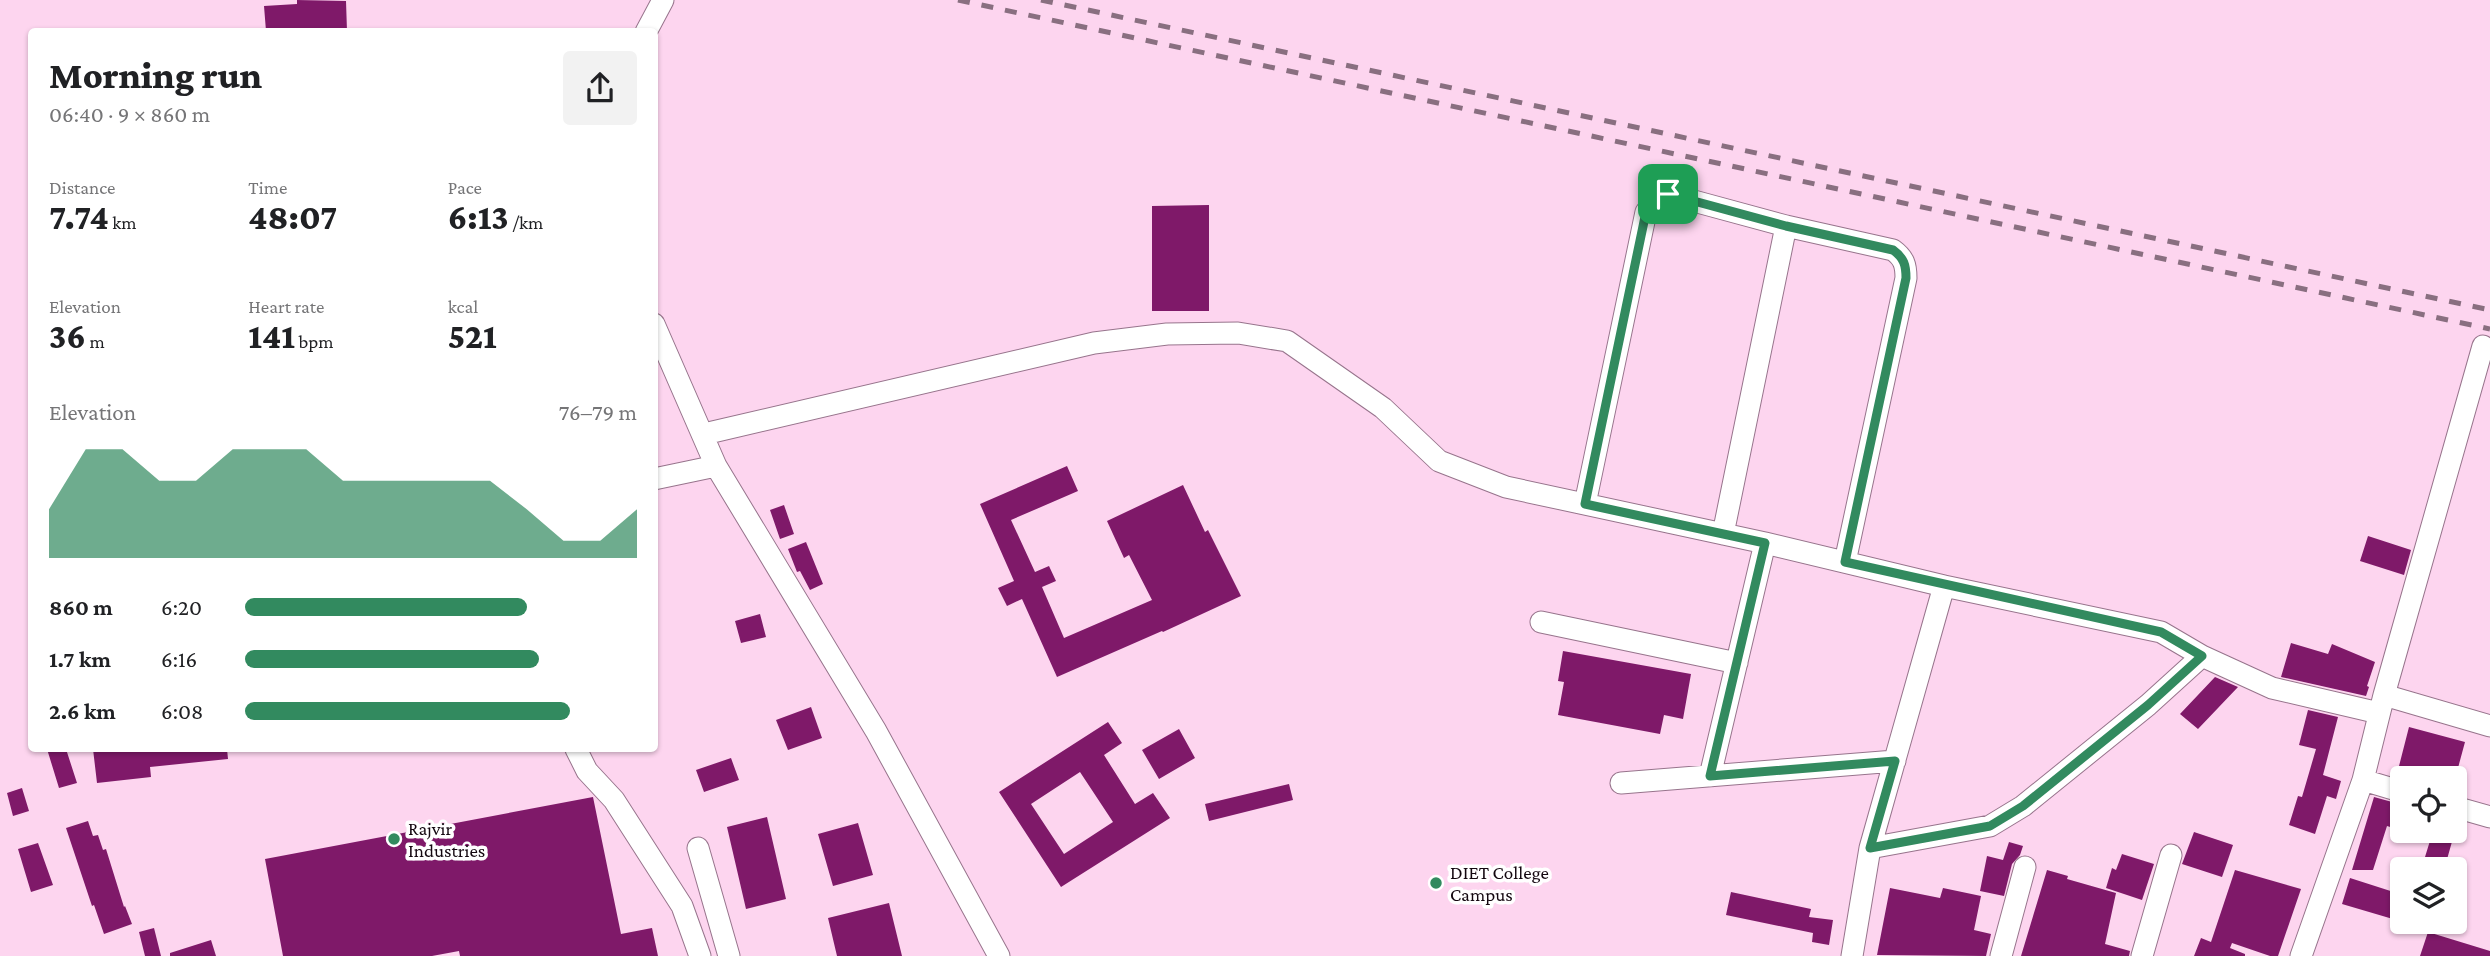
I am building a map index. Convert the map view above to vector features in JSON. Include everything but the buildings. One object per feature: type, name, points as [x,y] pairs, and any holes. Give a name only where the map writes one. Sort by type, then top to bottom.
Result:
[{"type":"street","points":[[648,28],[663,0]]},
{"type":"street","points":[[1585,504],[1646,212],[1656,200],[1668,194],[1786,226],[1893,250],[1901,256],[1906,265],[1906,278],[1845,562]]},
{"type":"street","points":[[1723,534],[1786,226]]},
{"type":"street","points":[[658,333],[716,466],[876,731],[999,956]]},
{"type":"street","points":[[704,434],[1094,343],[1167,334],[1238,333],[1287,341],[1383,408],[1439,461],[1506,487],[2161,632],[2202,656],[2272,688],[2381,704],[2490,726]]},
{"type":"street","points":[[2301,956],[2363,780],[2381,704],[2483,346]]},
{"type":"street","points":[[658,478],[716,466]]},
{"type":"street","points":[[1710,776],[1765,543]]},
{"type":"street","points":[[1853,956],[1870,848],[1944,586]]},
{"type":"street","points":[[1541,622],[1737,663]]},
{"type":"street","points":[[1870,848],[1990,826],[2023,806],[2148,705],[2202,656]]},
{"type":"street","points":[[578,752],[587,771],[614,800],[682,906],[700,956]]},
{"type":"street","points":[[1621,783],[1895,761]]},
{"type":"street","points":[[2363,780],[2390,788]]},
{"type":"street","points":[[2467,810],[2490,817]]},
{"type":"street","points":[[698,848],[729,956]]},
{"type":"street","points":[[2142,956],[2171,855]]},
{"type":"street","points":[[2001,956],[2025,867]]},
{"type":"railway","points":[[958,0],[2490,329]]},
{"type":"railway","points":[[1041,0],[2490,310]]},
{"type":"place","name":"Rajvir Industries","points":[[394,839]]},
{"type":"place","name":"DIET College Campus","points":[[1436,883]]},
{"type":"route","points":[[1668,194],[1786,226],[1893,250],[1901,256],[1906,265],[1906,278],[1845,562],[2161,632],[2202,656],[2148,705],[2023,806],[1990,826],[1870,848],[1895,761],[1710,776],[1765,543],[1585,504],[1646,212],[1656,200],[1668,194]]}]
